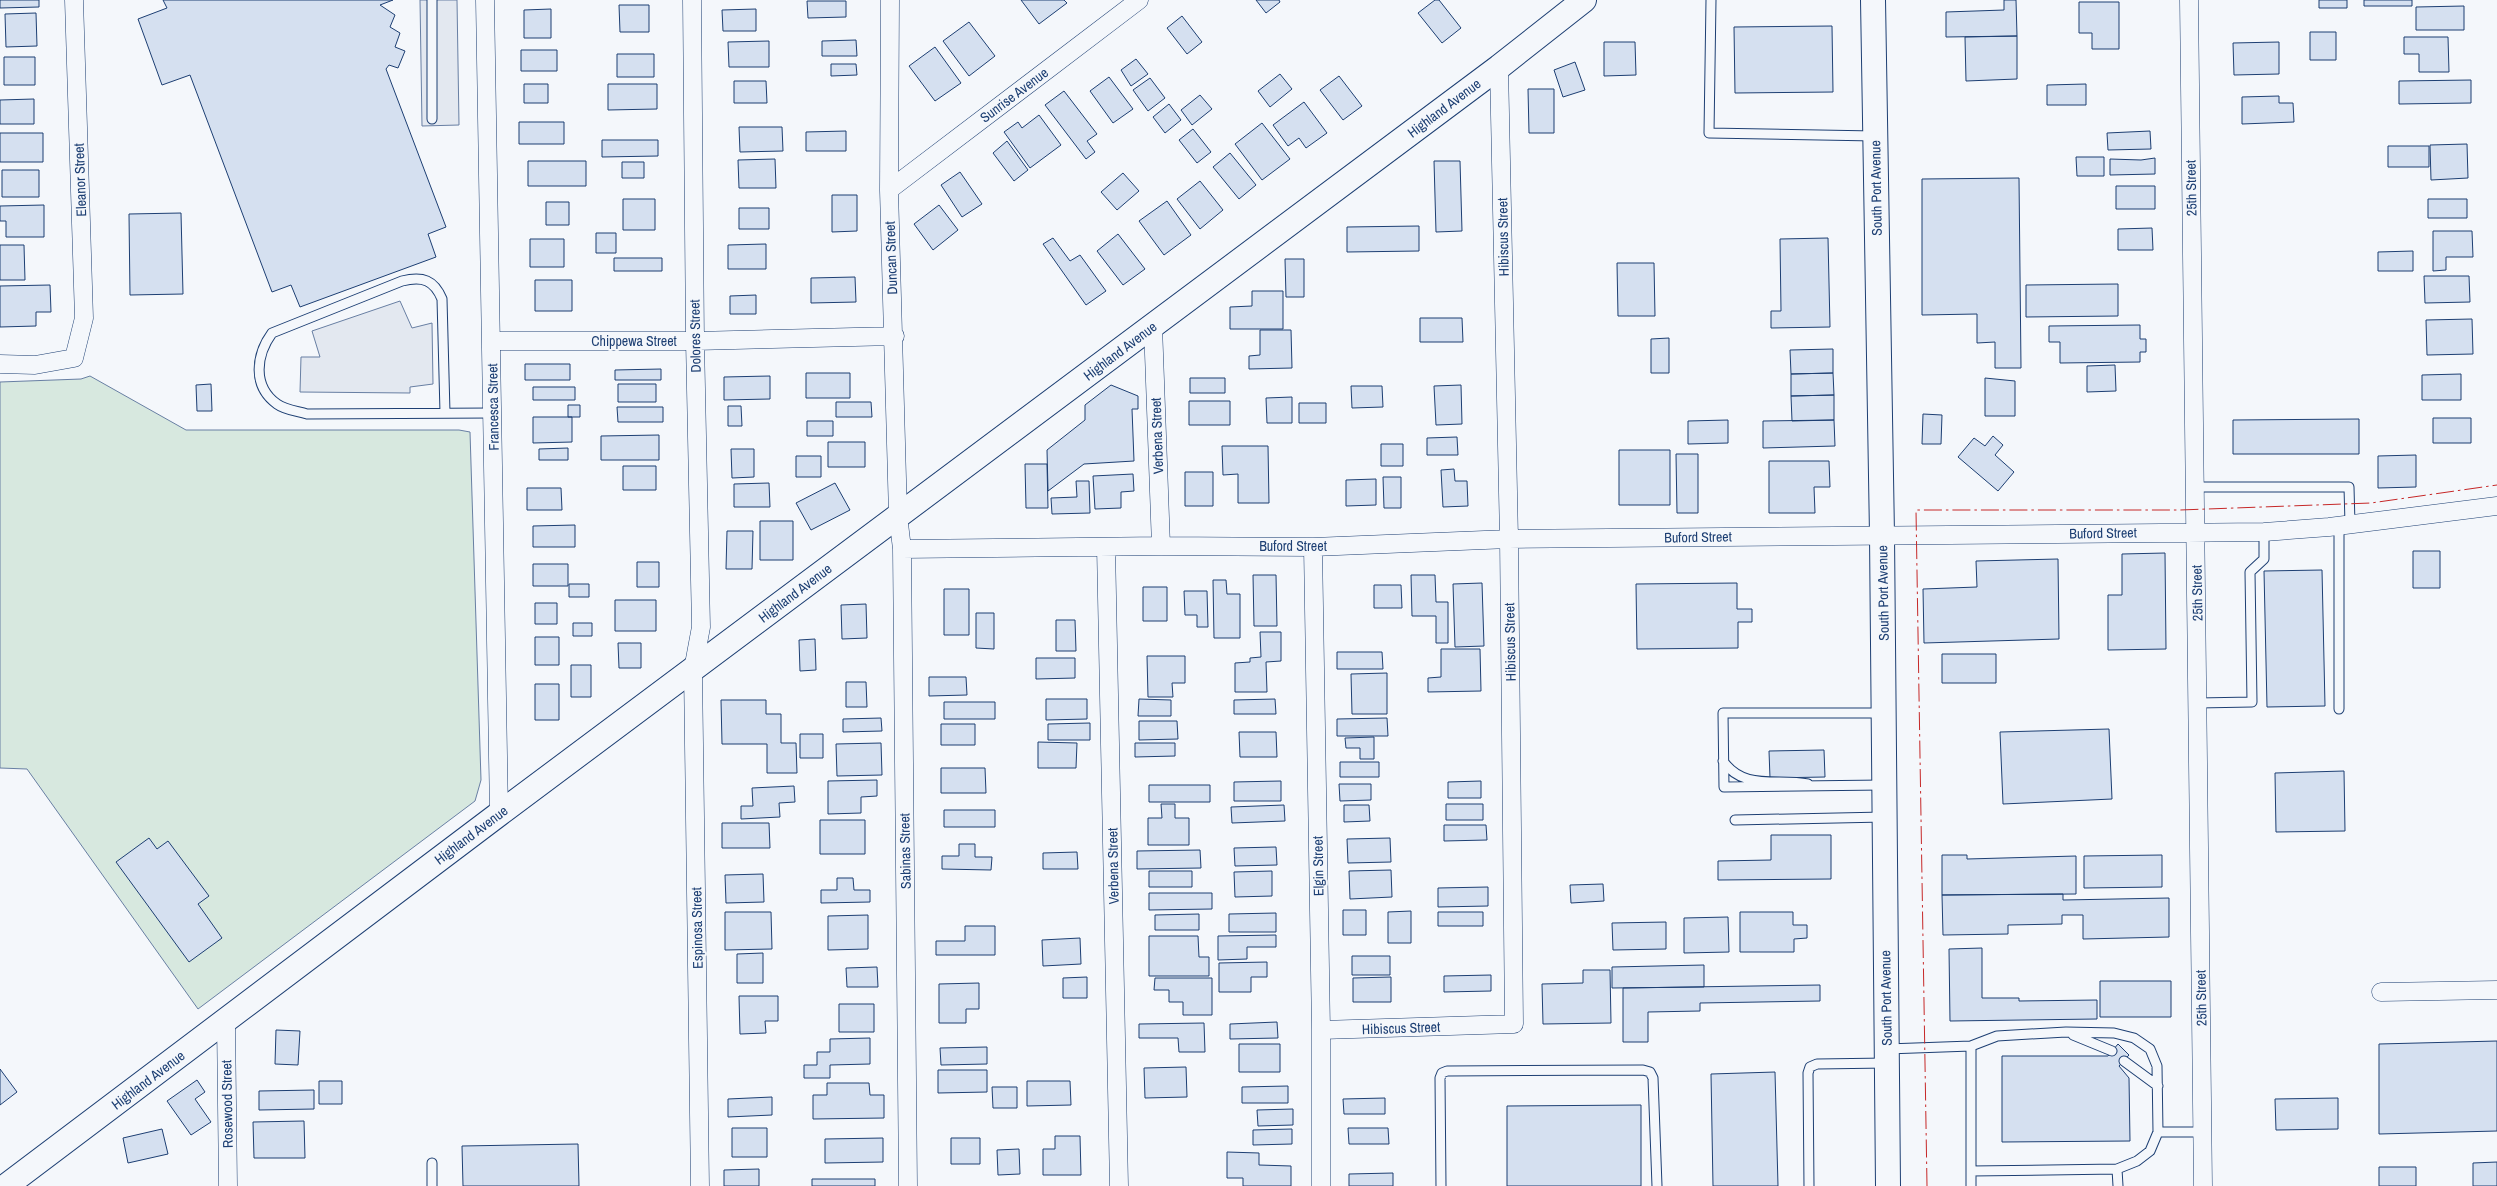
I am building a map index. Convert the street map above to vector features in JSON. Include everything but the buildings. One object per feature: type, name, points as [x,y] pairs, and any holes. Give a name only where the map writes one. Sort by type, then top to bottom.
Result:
[{"type":"street","name":"Eleanor Street","points":[[0,364],[35,365],[74,358],[84,318],[74,0]]},
{"type":"street","name":"Francesca Street","points":[[485,0],[493,341],[499,814]]},
{"type":"street","name":"Dolores Street","points":[[692,0],[695,341],[701,627],[693,670]]},
{"type":"street","name":"Duncan Street","points":[[890,0],[889,190],[895,336],[898,515]]},
{"type":"street","name":"Sunrise Avenue","points":[[889,190],[1139,0]]},
{"type":"street","name":"Highland Avenue","points":[[6,1186],[499,814],[1499,67],[1584,0]]},
{"type":"street","name":"South Port Avenue","points":[[1873,0],[1882,536],[1888,1186]]},
{"type":"street","name":"25th Street","points":[[2189,0],[2203,1186]]},
{"type":"street","name":"Hibiscus Street","points":[[1321,1030],[1514,1024],[1509,539],[1499,67]]},
{"type":"street","name":"Verbena Street","points":[[1153,326],[1161,546]]},
{"type":"street","name":"Chippewa Street","points":[[493,341],[695,341],[895,336]]},
{"type":"street","name":"Buford Street","points":[[902,549],[1161,546],[1313,547],[1509,539],[2264,532],[2344,525],[2495,507]]},
{"type":"street","name":"Sabinas Street","points":[[898,515],[902,549],[908,1186]]},
{"type":"street","name":"Verbena Street","points":[[1106,547],[1119,1186]]},
{"type":"street","name":"Elgin Street","points":[[1313,547],[1321,1030],[1321,1186]]},
{"type":"street","name":"Espinosa Street","points":[[693,670],[700,1186]]},
{"type":"street","points":[[2381,992],[2497,990]]},
{"type":"street","name":"Rosewood Street","points":[[226,1021],[228,1186]]},
{"type":"lane","points":[[432,0],[432,119]]},
{"type":"lane","points":[[1710,0],[1710,133],[1875,136]]},
{"type":"lane","points":[[445,413],[442,299],[437,286],[428,281],[412,278],[402,281],[272,333],[264,345],[258,362],[259,375],[265,391],[276,403],[285,408],[307,414],[494,413]]},
{"type":"lane","points":[[2196,487],[2349,487],[2344,525],[2339,709]]},
{"type":"lane","points":[[2198,703],[2252,702],[2250,572],[2264,559],[2264,532]]},
{"type":"lane","points":[[1884,712],[1723,713],[1724,788],[1884,785]]},
{"type":"lane","points":[[1723,761],[1731,772],[1739,777],[1753,780],[1796,782],[1825,787]]},
{"type":"lane","points":[[1735,820],[1884,817]]},
{"type":"lane","points":[[1809,1186],[1808,1073],[1810,1066],[1971,1046],[1997,1036],[2066,1032],[2114,1033],[2134,1038],[2150,1049],[2156,1066],[2158,1086],[2158,1132],[2150,1151],[2137,1161],[2117,1170],[1971,1171]]},
{"type":"lane","points":[[2066,1032],[2112,1051]]},
{"type":"lane","points":[[1971,1046],[1971,1186]]},
{"type":"lane","points":[[2124,1061],[2158,1086]]},
{"type":"lane","points":[[1440,1186],[1440,1078],[1442,1073],[1447,1071],[1643,1070],[1650,1072],[1653,1078],[1657,1186]]},
{"type":"lane","points":[[2158,1132],[2203,1132]]},
{"type":"lane","points":[[432,1163],[432,1186]]},
{"type":"lane","points":[[2117,1170],[2118,1186]]},
{"type":"shaded area","points":[[420,0],[457,0],[459,125],[422,126]]},
{"type":"shaded area","points":[[400,301],[412,328],[432,323],[433,384],[410,387],[410,393],[300,392],[301,357],[320,357],[312,331]]},
{"type":"shaded area","points":[[90,376],[186,430],[459,430],[470,432],[481,780],[475,801],[198,1009],[27,769],[0,768],[0,382],[81,379]]},
{"type":"power","points":[[1927,1186],[1916,510],[2180,510],[2371,503],[2497,485]]}]
